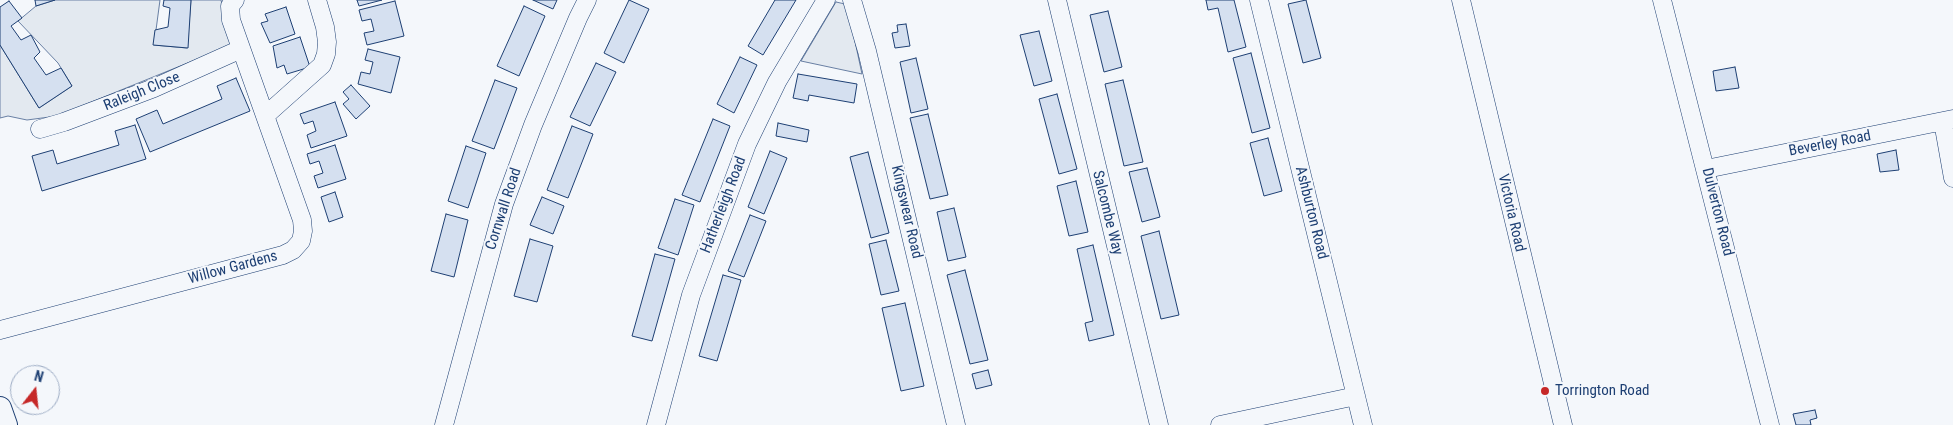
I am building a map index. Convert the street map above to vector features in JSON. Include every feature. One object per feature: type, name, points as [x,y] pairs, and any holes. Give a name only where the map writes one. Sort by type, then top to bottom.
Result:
[{"type":"main road","points":[[0,408],[6,425]]},
{"type":"street","name":"Willow Gardens","points":[[0,330],[283,255],[293,250],[301,241],[303,231],[302,220],[266,114],[231,20],[230,6],[235,0]]},
{"type":"street","points":[[266,114],[322,65],[326,54],[327,42],[325,27],[317,0]]},
{"type":"street","name":"Cornwall Road","points":[[444,425],[504,204],[540,110],[578,18],[588,0]]},
{"type":"street","name":"Hatherleigh Road","points":[[656,425],[690,295],[747,144],[777,82],[826,0]]},
{"type":"street","name":"Kingswear Road","points":[[852,0],[869,61],[956,425]]},
{"type":"street","name":"Salcombe Way","points":[[1056,0],[1159,425]]},
{"type":"street","name":"Ashburton Road","points":[[1260,0],[1362,425]]},
{"type":"street","name":"Victoria Road","points":[[1461,0],[1563,425]]},
{"type":"street","name":"Dulverton Road","points":[[1662,0],[1770,425]]},
{"type":"street","name":"Raleigh Close","points":[[40,129],[64,122],[154,88],[241,49]]},
{"type":"street","points":[[1948,120],[1953,178]]},
{"type":"street","name":"Beverley Road","points":[[1706,169],[1948,120]]},
{"type":"street","points":[[1220,425],[1356,396]]},
{"type":"shaded area","points":[[55,0],[160,0],[154,45],[187,48],[191,0],[221,0],[232,45],[57,116],[27,120],[8,116],[0,118],[0,45],[39,108],[72,86],[58,63],[18,21],[36,6]]},
{"type":"shaded area","points":[[836,2],[845,4],[848,9],[862,74],[801,61]]},
{"type":"building","points":[[35,0],[55,0],[36,6]]},
{"type":"building","points":[[164,0],[191,0],[188,48],[153,45],[155,30],[168,27],[170,8],[163,6]]},
{"type":"building","points":[[357,0],[382,0],[359,6]]},
{"type":"building","points":[[533,0],[557,0],[553,9]]},
{"type":"building","points":[[629,0],[649,9],[624,63],[604,53]]},
{"type":"building","points":[[775,0],[796,0],[763,55],[748,46]]},
{"type":"building","points":[[1206,0],[1234,0],[1246,47],[1228,52],[1218,8],[1208,10]]},
{"type":"building","points":[[1306,0],[1321,58],[1303,63],[1288,4]]},
{"type":"building","points":[[9,1],[22,18],[11,26],[21,40],[31,35],[40,52],[34,58],[46,75],[61,68],[72,86],[39,108],[0,45],[0,7]]},
{"type":"building","points":[[395,1],[404,36],[367,45],[364,33],[374,31],[371,19],[362,21],[359,10]]},
{"type":"building","points":[[524,6],[545,16],[519,76],[497,66]]},
{"type":"building","points":[[286,7],[295,34],[270,43],[261,23],[268,21],[265,14]]},
{"type":"building","points":[[1108,11],[1122,67],[1104,72],[1090,15]]},
{"type":"building","points":[[906,24],[910,46],[895,48],[892,33],[898,32],[897,25]]},
{"type":"building","points":[[1039,31],[1052,81],[1034,86],[1020,35]]},
{"type":"building","points":[[300,37],[310,67],[287,74],[284,65],[277,68],[273,46]]},
{"type":"building","points":[[368,49],[400,57],[391,93],[358,84],[361,72],[370,74],[373,62],[365,60]]},
{"type":"building","points":[[1251,53],[1270,128],[1252,133],[1233,58]]},
{"type":"building","points":[[740,57],[757,65],[734,113],[717,104]]},
{"type":"building","points":[[916,58],[928,109],[911,113],[900,62]]},
{"type":"building","points":[[596,63],[616,72],[590,126],[570,117]]},
{"type":"building","points":[[1735,67],[1739,88],[1716,91],[1713,71]]},
{"type":"building","points":[[798,74],[857,84],[854,103],[809,95],[808,101],[793,98]]},
{"type":"building","points":[[236,78],[250,111],[150,152],[136,119],[157,110],[163,124],[222,99],[217,86]]},
{"type":"building","points":[[495,80],[517,88],[494,149],[472,141]]},
{"type":"building","points":[[1123,80],[1143,162],[1124,166],[1105,84]]},
{"type":"building","points":[[351,85],[370,106],[356,119],[343,104],[349,99],[343,92]]},
{"type":"building","points":[[1057,94],[1077,169],[1059,174],[1039,99]]},
{"type":"building","points":[[335,102],[347,136],[311,148],[307,135],[316,131],[313,121],[304,124],[300,114]]},
{"type":"building","points":[[928,114],[948,195],[930,199],[910,118]]},
{"type":"building","points":[[713,119],[730,126],[700,202],[682,195]]},
{"type":"building","points":[[778,123],[809,130],[807,142],[776,136]]},
{"type":"building","points":[[135,125],[146,159],[42,191],[32,156],[53,150],[57,164],[119,145],[115,131]]},
{"type":"building","points":[[572,126],[593,134],[568,198],[547,190]]},
{"type":"building","points":[[1268,138],[1282,191],[1264,196],[1250,143]]},
{"type":"building","points":[[335,145],[346,179],[318,188],[314,176],[323,173],[319,161],[310,164],[307,154]]},
{"type":"building","points":[[466,146],[486,153],[468,208],[448,201]]},
{"type":"building","points":[[1896,150],[1899,170],[1880,172],[1877,154]]},
{"type":"building","points":[[770,151],[787,158],[764,214],[748,207]]},
{"type":"building","points":[[868,152],[889,233],[871,238],[850,157]]},
{"type":"building","points":[[1147,168],[1160,217],[1142,222],[1129,172]]},
{"type":"building","points":[[1076,181],[1088,232],[1069,236],[1057,186]]},
{"type":"building","points":[[335,192],[343,217],[329,222],[321,197]]},
{"type":"building","points":[[542,197],[564,206],[553,234],[530,225]]},
{"type":"building","points":[[675,199],[694,205],[678,255],[658,248]]},
{"type":"building","points":[[954,208],[966,257],[948,261],[937,212]]},
{"type":"building","points":[[446,214],[468,220],[454,277],[431,271]]},
{"type":"building","points":[[750,215],[766,221],[744,277],[728,271]]},
{"type":"building","points":[[1159,231],[1179,315],[1161,319],[1141,236]]},
{"type":"building","points":[[530,239],[553,246],[537,302],[514,296]]},
{"type":"building","points":[[886,240],[899,291],[881,295],[869,244]]},
{"type":"building","points":[[1093,245],[1114,335],[1089,341],[1085,323],[1093,321],[1077,249]]},
{"type":"building","points":[[655,254],[675,259],[652,341],[632,336]]},
{"type":"building","points":[[965,270],[988,360],[970,364],[947,275]]},
{"type":"building","points":[[723,275],[741,280],[717,361],[699,356]]},
{"type":"building","points":[[905,303],[924,386],[901,391],[882,308]]},
{"type":"building","points":[[988,370],[992,385],[976,389],[972,374]]},
{"type":"building","points":[[1815,410],[1817,418],[1810,420],[1811,425],[1796,425],[1793,414]]},
{"type":"place","name":"Torrington Road","points":[[1545,391]]}]
